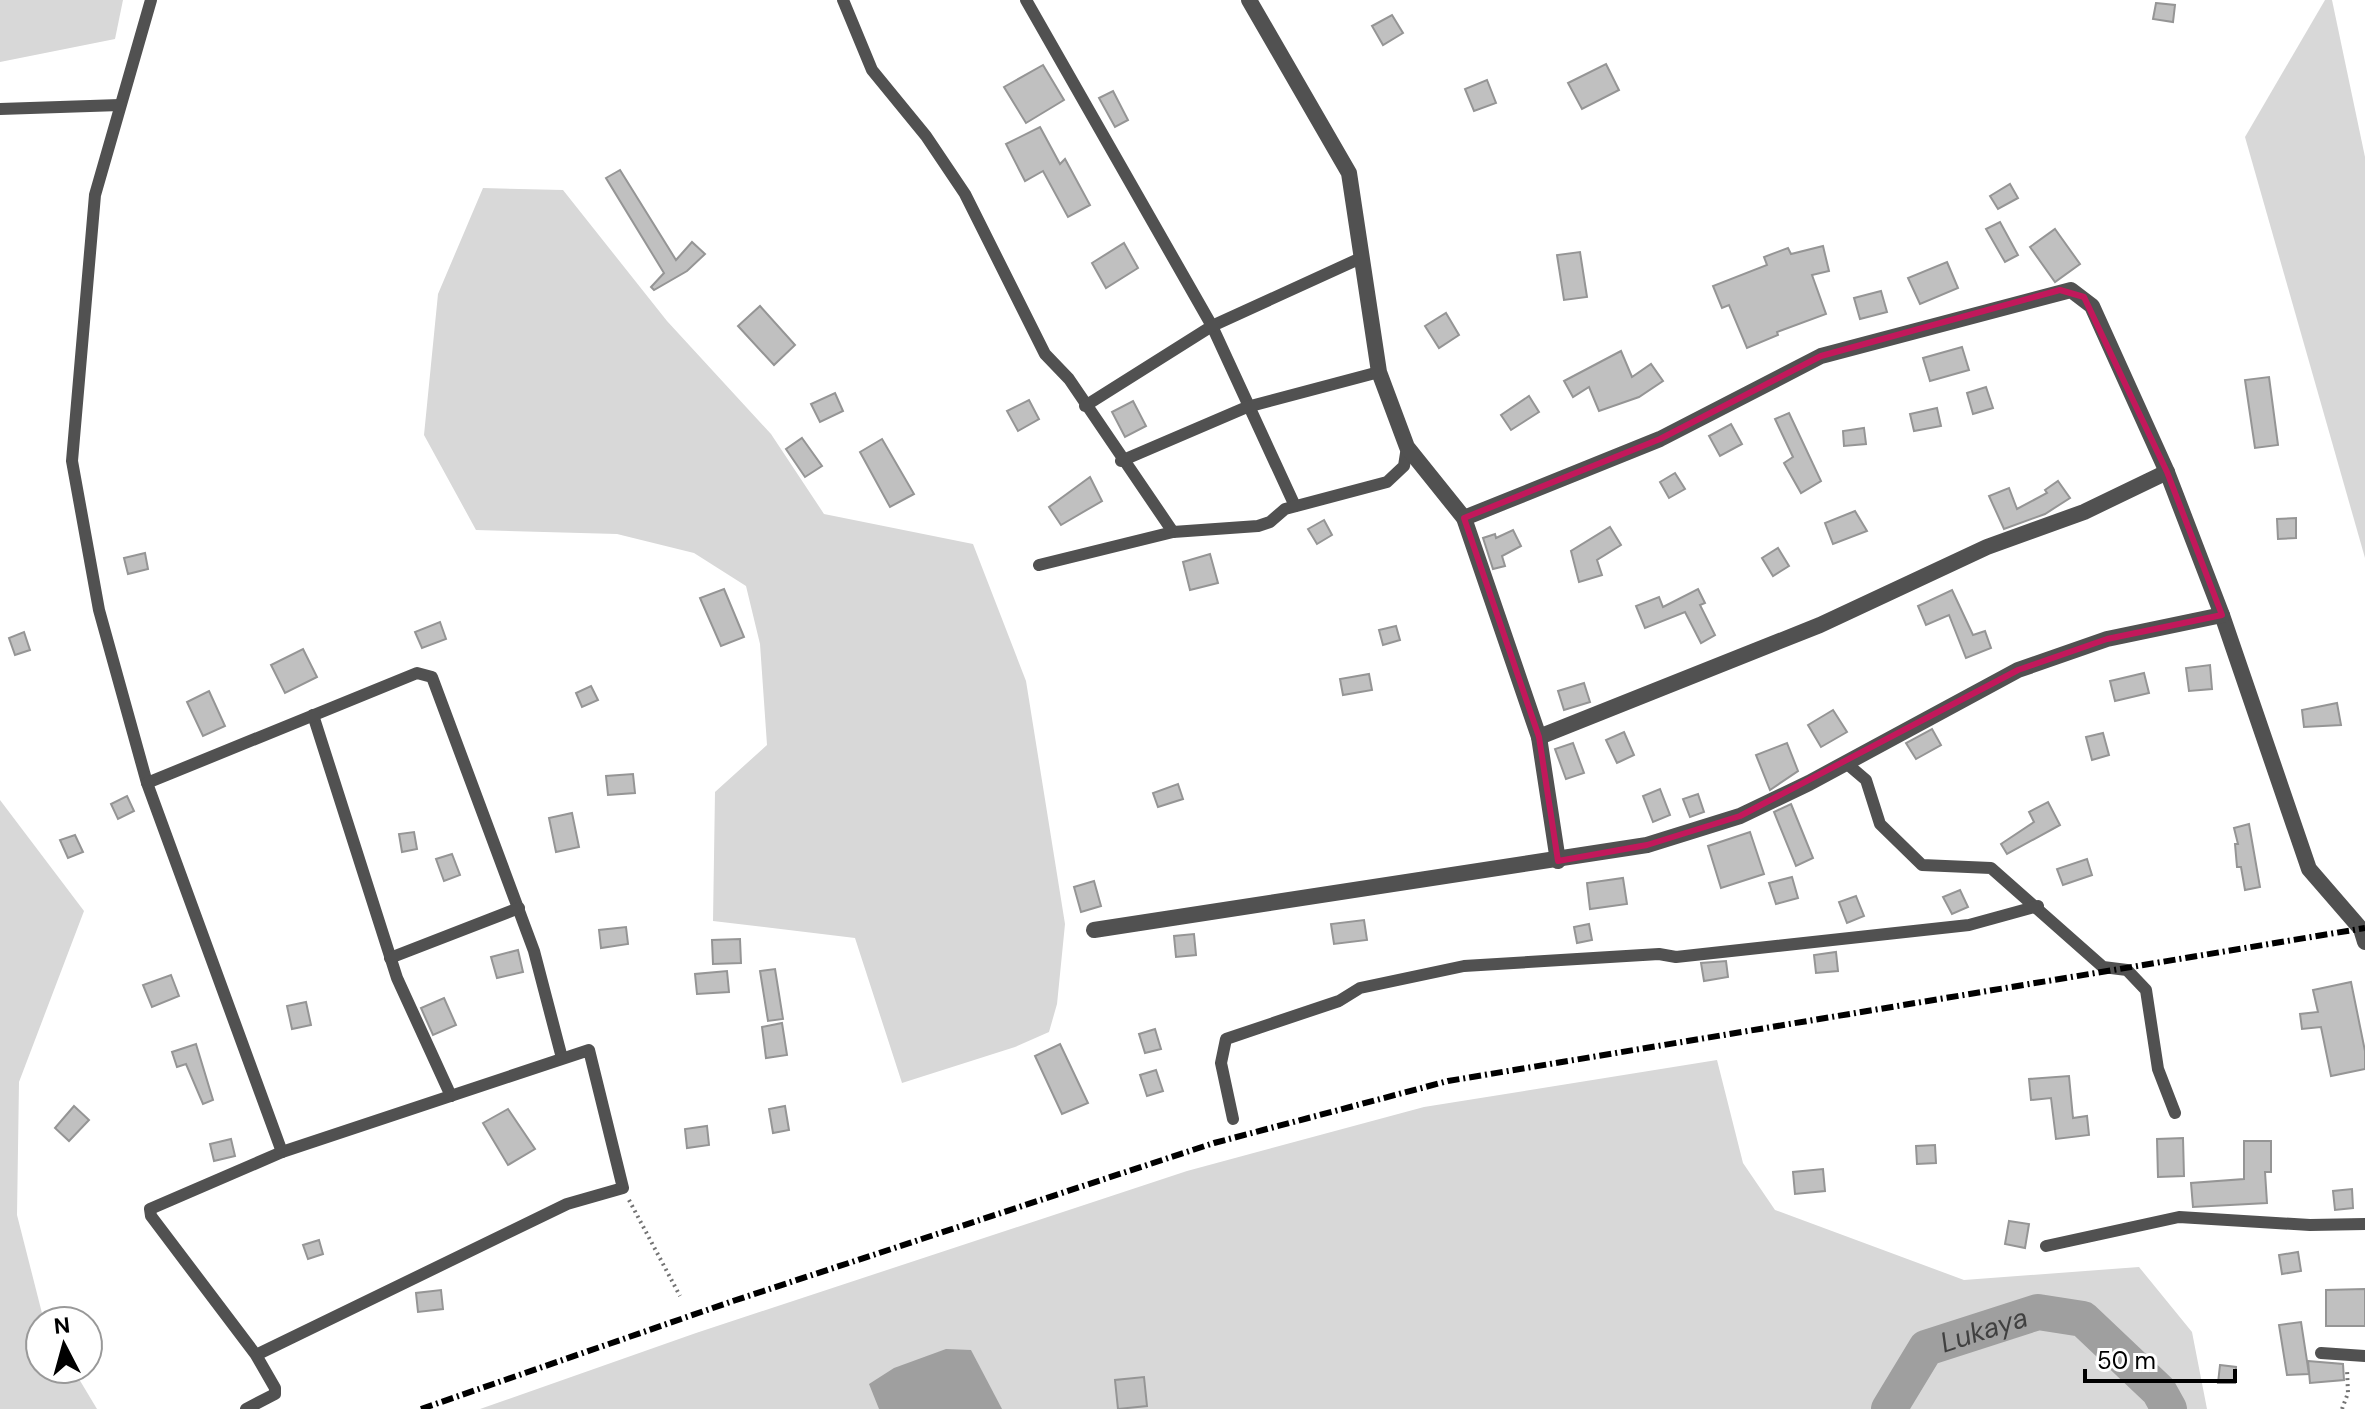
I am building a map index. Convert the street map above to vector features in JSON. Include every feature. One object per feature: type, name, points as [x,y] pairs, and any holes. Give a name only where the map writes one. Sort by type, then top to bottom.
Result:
[{"type":"street","points":[[1249,0],[1349,173],[1379,372],[1407,447],[1464,518],[1539,737],[1558,861]]},
{"type":"street","points":[[1464,518],[1660,439],[1821,356],[2060,290],[2071,290],[2092,306],[2167,472],[2222,615],[2312,876],[2361,929],[2365,942]]},
{"type":"street","points":[[1539,737],[1820,625],[1987,547],[2084,512],[2167,472]]},
{"type":"street","points":[[1094,930],[1558,861],[1647,845],[1699,831],[1740,816],[1846,763],[2018,670],[2107,639],[2222,615]]},
{"type":"lane","points":[[151,0],[95,195],[72,461],[99,610],[147,783],[282,1152]]},
{"type":"lane","points":[[843,0],[872,70],[926,136],[965,194],[1045,354],[1069,379],[1121,461],[1173,532]]},
{"type":"lane","points":[[1026,0],[1212,326],[1295,506]]},
{"type":"lane","points":[[0,109],[120,105]]},
{"type":"lane","points":[[1085,406],[1212,326],[1363,257]]},
{"type":"lane","points":[[1121,461],[1247,407],[1379,372]]},
{"type":"lane","points":[[1039,565],[1173,532],[1258,526],[1295,506],[1387,482],[1404,466],[1407,447]]},
{"type":"lane","points":[[147,783],[417,673],[432,677],[519,908],[562,1058]]},
{"type":"lane","points":[[313,715],[390,958],[451,1096]]},
{"type":"lane","points":[[1846,763],[1866,780],[1880,824],[1922,865],[1991,868],[2038,906],[2103,967],[2127,970],[2146,990],[2158,1069],[2175,1113]]},
{"type":"lane","points":[[1233,1119],[1221,1063],[1226,1039],[1339,1001],[1364,987],[1464,966],[1659,954],[1676,957],[1969,925],[2038,906]]},
{"type":"lane","points":[[390,958],[519,908]]},
{"type":"lane","points":[[246,1409],[276,1392],[256,1355],[149,1212],[282,1152],[589,1050],[623,1188],[567,1204],[256,1355]]},
{"type":"lane","points":[[2046,1246],[2179,1217],[2310,1225],[2365,1224]]},
{"type":"lane","points":[[2321,1353],[2365,1356]]},
{"type":"path","points":[[623,1188],[680,1296]]},
{"type":"path","points":[[2342,1409],[2348,1393],[2347,1355]]},
{"type":"highlighted area","points":[[2060,290],[2084,297],[2167,472],[2222,615],[2107,639],[2018,670],[1740,816],[1647,845],[1558,861],[1539,737],[1464,518],[1660,439],[1821,356]]},
{"type":"shaded area","points":[[0,0],[123,0],[115,39],[0,62]]},
{"type":"shaded area","points":[[2325,0],[2332,0],[2365,157],[2365,558],[2245,137]]},
{"type":"shaded area","points":[[483,188],[563,190],[667,321],[771,434],[824,514],[973,544],[1026,681],[1065,924],[1057,1004],[1049,1032],[1015,1047],[902,1083],[855,938],[713,921],[715,792],[767,745],[760,644],[746,586],[694,553],[617,534],[476,530],[424,435],[438,294]]},
{"type":"shaded area","points":[[0,800],[84,911],[19,1082],[17,1215],[40,1305],[24,1305],[24,1385],[83,1385],[97,1409],[0,1409]]},
{"type":"shaded area","points":[[1717,1060],[1743,1163],[1775,1210],[1964,1280],[2139,1267],[2192,1332],[2207,1409],[480,1409],[696,1333],[1187,1171],[1424,1107]]},
{"type":"shaded area","points":[[946,1349],[971,1350],[1002,1409],[879,1409],[869,1384],[894,1368]]},
{"type":"building","points":[[2156,3],[2175,5],[2173,22],[2153,19]]},
{"type":"building","points":[[1392,15],[1403,33],[1383,45],[1372,26]]},
{"type":"building","points":[[1606,64],[1619,90],[1582,109],[1568,83]]},
{"type":"building","points":[[1043,65],[1064,100],[1026,123],[1004,87]]},
{"type":"building","points":[[1487,80],[1496,103],[1474,111],[1465,89]]},
{"type":"building","points":[[1113,91],[1128,120],[1115,127],[1099,98]]},
{"type":"building","points":[[1040,127],[1060,164],[1065,159],[1090,205],[1068,217],[1043,171],[1025,181],[1006,144]]},
{"type":"building","points":[[620,170],[676,260],[692,242],[705,254],[687,271],[654,290],[651,287],[664,273],[606,178]]},
{"type":"building","points":[[2010,184],[2018,198],[1998,209],[1990,196]]},
{"type":"building","points":[[2000,222],[2018,255],[2005,262],[1986,229]]},
{"type":"building","points":[[2055,229],[2080,264],[2055,282],[2030,247]]},
{"type":"building","points":[[1124,243],[1138,268],[1106,288],[1092,263]]},
{"type":"building","points":[[1823,246],[1829,271],[1812,275],[1826,314],[1777,332],[1778,335],[1747,348],[1729,305],[1722,308],[1713,286],[1767,265],[1764,257],[1788,248],[1791,254]]},
{"type":"building","points":[[1580,252],[1587,297],[1564,300],[1557,255]]},
{"type":"building","points":[[1947,262],[1958,288],[1920,304],[1908,278]]},
{"type":"building","points":[[1881,291],[1887,312],[1860,319],[1854,298]]},
{"type":"building","points":[[760,306],[795,345],[774,365],[738,326]]},
{"type":"building","points":[[1446,313],[1459,335],[1439,348],[1425,326]]},
{"type":"building","points":[[1962,347],[1969,370],[1930,381],[1923,358]]},
{"type":"building","points":[[1621,351],[1632,377],[1651,364],[1663,381],[1639,397],[1599,411],[1589,387],[1573,397],[1564,381]]},
{"type":"building","points":[[2269,377],[2278,445],[2255,448],[2245,380]]},
{"type":"building","points":[[1986,387],[1993,408],[1973,414],[1967,393]]},
{"type":"building","points":[[835,393],[843,411],[820,422],[811,404]]},
{"type":"building","points":[[1529,396],[1539,412],[1511,430],[1501,415]]},
{"type":"building","points":[[1029,400],[1039,419],[1018,431],[1007,411]]},
{"type":"building","points":[[1133,401],[1146,426],[1125,437],[1112,412]]},
{"type":"building","points":[[1937,408],[1941,426],[1914,431],[1910,414]]},
{"type":"building","points":[[1789,413],[1821,481],[1801,493],[1784,463],[1793,457],[1775,419]]},
{"type":"building","points":[[1731,424],[1742,444],[1720,456],[1709,436]]},
{"type":"building","points":[[1864,428],[1866,444],[1844,446],[1843,431]]},
{"type":"building","points":[[802,438],[822,466],[805,477],[786,449]]},
{"type":"building","points":[[882,439],[914,494],[890,507],[860,452]]},
{"type":"building","points":[[1675,473],[1685,489],[1669,498],[1660,482]]},
{"type":"building","points":[[1090,477],[1102,501],[1061,525],[1049,507]]},
{"type":"building","points":[[2058,481],[2070,498],[2045,514],[2004,529],[1989,496],[2009,488],[2017,509],[2047,493],[2045,490]]},
{"type":"building","points":[[1855,511],[1867,531],[1833,544],[1825,523]]},
{"type":"building","points":[[2296,518],[2296,538],[2278,539],[2277,519]]},
{"type":"building","points":[[1324,520],[1332,535],[1317,544],[1308,529]]},
{"type":"building","points":[[1610,527],[1621,545],[1597,560],[1602,575],[1579,582],[1571,551]]},
{"type":"building","points":[[1513,530],[1521,546],[1502,556],[1505,566],[1493,569],[1483,538],[1495,534],[1496,538]]},
{"type":"building","points":[[1778,548],[1789,566],[1773,576],[1762,558]]},
{"type":"building","points":[[145,553],[148,569],[128,574],[124,558]]},
{"type":"building","points":[[1210,554],[1218,583],[1190,590],[1183,562]]},
{"type":"building","points":[[724,589],[744,637],[721,646],[700,598]]},
{"type":"building","points":[[1698,589],[1705,603],[1700,605],[1715,635],[1701,643],[1685,612],[1645,628],[1636,606],[1659,597],[1663,607]]},
{"type":"building","points":[[1952,590],[1973,635],[1985,631],[1991,648],[1966,658],[1949,615],[1926,625],[1918,606]]},
{"type":"building","points":[[440,622],[446,639],[422,648],[415,632]]},
{"type":"building","points":[[1396,626],[1400,640],[1383,645],[1379,630]]},
{"type":"building","points":[[24,632],[30,650],[15,655],[9,638]]},
{"type":"building","points":[[303,649],[317,677],[285,693],[271,665]]},
{"type":"building","points":[[2210,665],[2212,689],[2189,691],[2186,668]]},
{"type":"building","points":[[2144,673],[2149,693],[2115,701],[2110,681]]},
{"type":"building","points":[[1369,674],[1372,690],[1343,695],[1340,679]]},
{"type":"building","points":[[1584,683],[1590,702],[1564,710],[1558,691]]},
{"type":"building","points":[[591,686],[598,700],[582,707],[576,693]]},
{"type":"building","points":[[209,691],[225,726],[203,736],[187,702]]},
{"type":"building","points":[[2337,703],[2341,725],[2304,727],[2302,710]]},
{"type":"building","points":[[1833,710],[1847,732],[1821,747],[1808,725]]},
{"type":"building","points":[[1932,729],[1941,745],[1916,759],[1906,743]]},
{"type":"building","points":[[1624,732],[1634,755],[1617,763],[1606,740]]},
{"type":"building","points":[[2103,733],[2109,755],[2092,760],[2086,737]]},
{"type":"building","points":[[1573,743],[1584,773],[1566,779],[1555,749]]},
{"type":"building","points":[[1787,743],[1798,771],[1770,790],[1756,755]]},
{"type":"building","points":[[633,774],[635,793],[608,795],[606,776]]},
{"type":"building","points":[[1178,784],[1183,799],[1158,807],[1153,793]]},
{"type":"building","points":[[1660,789],[1670,815],[1653,822],[1643,796]]},
{"type":"building","points":[[1698,794],[1704,812],[1690,817],[1683,799]]},
{"type":"building","points":[[127,796],[134,811],[118,819],[111,804]]},
{"type":"building","points":[[2048,802],[2060,825],[2007,854],[2001,844],[2034,822],[2029,812]]},
{"type":"building","points":[[1791,804],[1813,858],[1796,866],[1774,812]]},
{"type":"building","points":[[572,813],[579,847],[556,852],[549,818]]},
{"type":"building","points":[[2249,824],[2260,887],[2245,890],[2241,867],[2237,867],[2235,844],[2238,844],[2234,828]]},
{"type":"building","points":[[414,832],[417,849],[402,852],[399,834]]},
{"type":"building","points":[[1750,832],[1764,874],[1721,888],[1708,846]]},
{"type":"building","points":[[75,835],[83,852],[68,858],[60,840]]},
{"type":"building","points":[[452,854],[460,875],[444,881],[436,859]]},
{"type":"building","points":[[2087,859],[2092,875],[2063,885],[2057,869]]},
{"type":"building","points":[[1792,877],[1798,898],[1776,904],[1769,883]]},
{"type":"building","points":[[1623,878],[1627,904],[1590,909],[1587,883]]},
{"type":"building","points":[[1094,881],[1101,906],[1081,912],[1074,887]]},
{"type":"building","points":[[1960,890],[1968,907],[1952,914],[1943,897]]},
{"type":"building","points":[[1856,896],[1864,916],[1847,923],[1839,902]]},
{"type":"building","points":[[1364,920],[1367,940],[1334,944],[1331,924]]},
{"type":"building","points":[[1589,924],[1592,940],[1577,943],[1574,927]]},
{"type":"building","points":[[626,927],[628,944],[601,948],[599,930]]},
{"type":"building","points":[[1194,934],[1196,955],[1176,957],[1174,936]]},
{"type":"building","points":[[740,939],[741,963],[713,964],[712,940]]},
{"type":"building","points":[[518,950],[523,972],[497,978],[491,957]]},
{"type":"building","points":[[1836,952],[1838,971],[1816,973],[1814,955]]},
{"type":"building","points":[[1726,961],[1728,977],[1704,981],[1701,963]]},
{"type":"building","points":[[775,969],[783,1019],[768,1021],[760,971]]},
{"type":"building","points":[[727,971],[729,992],[697,994],[695,974]]},
{"type":"building","points":[[171,975],[179,996],[152,1007],[143,985]]},
{"type":"building","points":[[2351,982],[2365,1051],[2365,1069],[2331,1076],[2321,1027],[2302,1029],[2300,1014],[2318,1012],[2313,990]]},
{"type":"building","points":[[444,998],[456,1025],[433,1035],[421,1008]]},
{"type":"building","points":[[306,1002],[311,1025],[292,1029],[287,1006]]},
{"type":"building","points":[[782,1023],[787,1055],[766,1058],[762,1027]]},
{"type":"building","points":[[1155,1029],[1161,1049],[1145,1053],[1139,1034]]},
{"type":"building","points":[[196,1044],[213,1100],[203,1104],[186,1064],[177,1067],[172,1052]]},
{"type":"building","points":[[1060,1044],[1088,1103],[1062,1114],[1035,1056]]},
{"type":"building","points":[[1156,1070],[1163,1091],[1147,1096],[1140,1075]]},
{"type":"building","points":[[2069,1076],[2073,1118],[2087,1116],[2089,1135],[2056,1139],[2051,1098],[2031,1100],[2029,1079]]},
{"type":"building","points":[[74,1106],[89,1120],[69,1141],[55,1128]]},
{"type":"building","points":[[785,1106],[789,1130],[773,1133],[769,1109]]},
{"type":"building","points":[[508,1109],[535,1149],[508,1165],[483,1123]]},
{"type":"building","points":[[707,1126],[709,1145],[687,1148],[685,1129]]},
{"type":"building","points":[[2183,1138],[2184,1176],[2158,1177],[2157,1139]]},
{"type":"building","points":[[231,1139],[235,1156],[214,1161],[210,1144]]},
{"type":"building","points":[[2244,1141],[2271,1141],[2271,1172],[2265,1172],[2267,1203],[2193,1207],[2191,1183],[2244,1179]]},
{"type":"building","points":[[1935,1145],[1936,1163],[1917,1164],[1916,1146]]},
{"type":"building","points":[[1823,1169],[1825,1191],[1795,1194],[1793,1172]]},
{"type":"building","points":[[2352,1189],[2353,1208],[2335,1210],[2333,1191]]},
{"type":"building","points":[[2009,1221],[2029,1224],[2025,1248],[2005,1244]]},
{"type":"building","points":[[319,1240],[323,1254],[308,1259],[303,1245]]},
{"type":"building","points":[[2298,1252],[2301,1271],[2282,1274],[2279,1255]]},
{"type":"building","points":[[2365,1289],[2365,1326],[2326,1326],[2326,1290]]},
{"type":"building","points":[[441,1290],[443,1309],[418,1312],[416,1293]]},
{"type":"building","points":[[2301,1322],[2309,1374],[2287,1375],[2279,1325]]},
{"type":"building","points":[[2308,1361],[2343,1364],[2344,1380],[2310,1383]]},
{"type":"building","points":[[2220,1365],[2236,1367],[2235,1383],[2218,1383]]},
{"type":"building","points":[[1144,1377],[1147,1406],[1118,1409],[1115,1380]]},
{"type":"waterway","name":"Lukaya","points":[[1889,1409],[1926,1348],[2038,1312],[2083,1319],[2159,1391],[2169,1409]]},
{"type":"railway","points":[[421,1409],[733,1301],[1214,1143],[1448,1081],[2365,928]]}]
